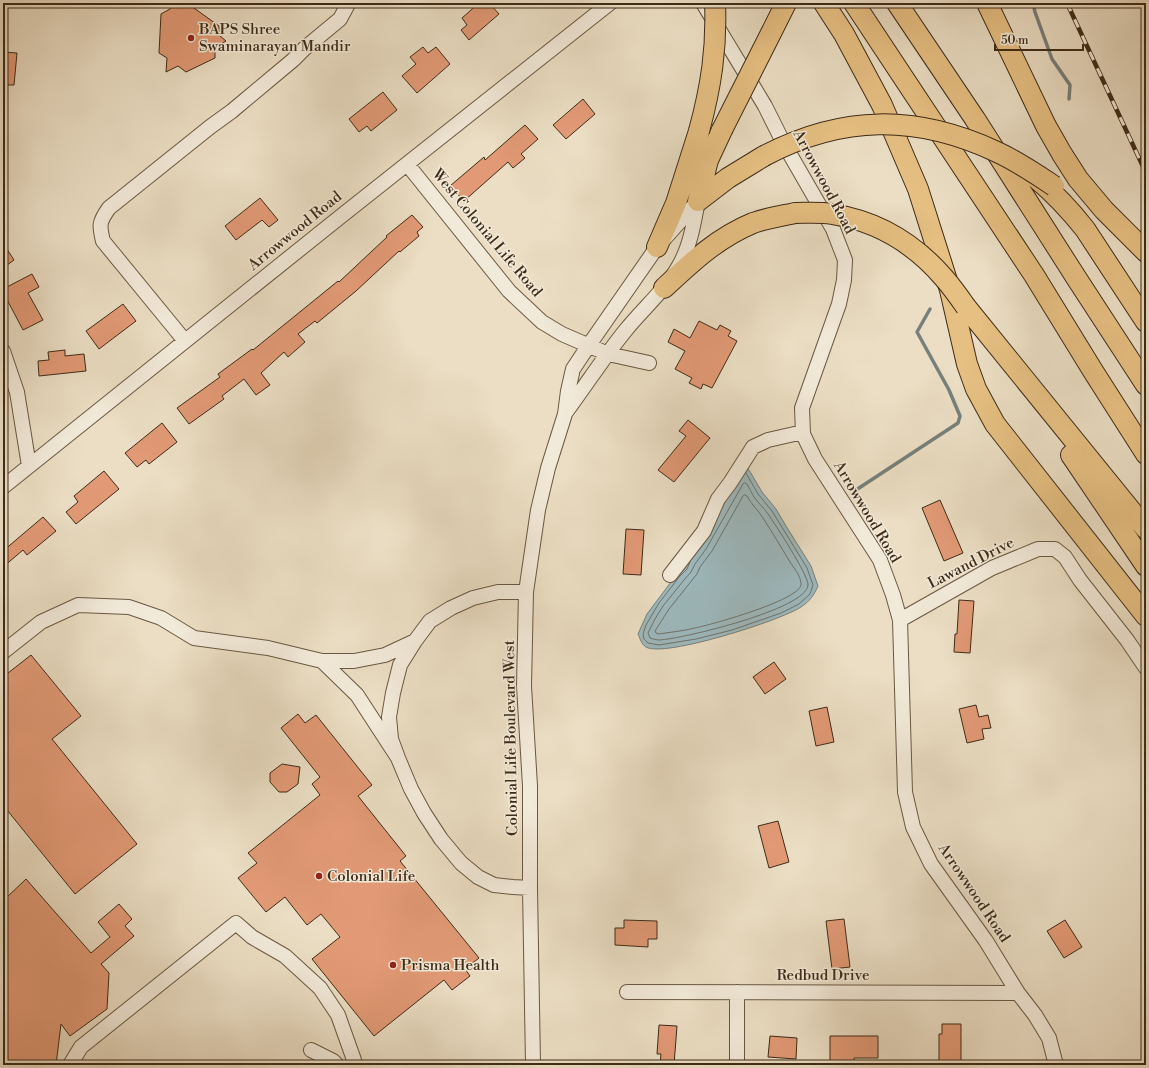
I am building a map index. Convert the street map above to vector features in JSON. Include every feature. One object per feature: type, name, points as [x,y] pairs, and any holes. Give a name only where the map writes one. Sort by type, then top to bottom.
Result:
[{"type":"highway","points":[[657,247],[676,203],[707,101],[714,61],[715,3]]},
{"type":"highway","points":[[698,201],[708,160],[786,3]]},
{"type":"highway","points":[[824,3],[844,34],[882,105],[918,189],[950,290],[967,364],[982,402],[995,424],[1146,616]]},
{"type":"highway","points":[[854,3],[1034,275],[1146,454]]},
{"type":"highway","points":[[897,3],[975,119],[1072,273],[1146,385]]},
{"type":"highway","points":[[987,3],[1058,148],[1078,179],[1104,210],[1119,232],[1146,256]]},
{"type":"highway","points":[[698,201],[728,178],[764,156],[802,138],[841,128],[863,125],[908,125],[946,132],[998,152],[1054,186],[1146,252]]},
{"type":"highway","points":[[1017,163],[1056,195],[1074,215],[1146,322]]},
{"type":"highway","points":[[664,288],[716,242],[754,222],[774,217],[795,213],[831,214],[850,217],[892,233],[927,260],[944,277],[966,307],[1146,529]]},
{"type":"highway","points":[[992,339],[1146,566]]},
{"type":"street","points":[[185,341],[103,241],[100,228],[102,218],[109,208],[232,111],[331,27],[340,19],[347,3]]},
{"type":"street","name":"Arrowwood Road","points":[[3,487],[610,3]]},
{"type":"street","name":"Arrowwood Road","points":[[703,3],[765,106],[784,144],[833,229],[845,260],[844,280],[839,304],[802,408],[803,434],[815,459],[880,560],[893,595],[900,620],[905,792],[913,827],[931,864],[986,941],[1018,993],[1035,1015],[1049,1038],[1056,1065]]},
{"type":"street","name":"West Colonial Life Road","points":[[407,164],[509,291],[542,322],[562,334],[608,354],[649,363]]},
{"type":"street","name":"Colonial Life Boulevard West","points":[[533,1065],[530,786],[524,686],[526,592],[538,510],[548,468],[565,414],[573,369],[657,247],[698,201]]},
{"type":"street","name":"Colonial Life Boulevard West","points":[[565,414],[608,354],[642,310],[664,288],[682,261],[688,244],[698,201]]},
{"type":"street","points":[[3,351],[17,392],[29,466]]},
{"type":"street","points":[[670,575],[704,531],[718,499],[753,447],[768,440],[803,432]]},
{"type":"street","name":"Lawand Drive","points":[[900,620],[992,568],[1038,549],[1055,549],[1065,557],[1080,580],[1127,640],[1146,668]]},
{"type":"street","points":[[526,592],[498,592],[473,598],[451,608],[430,621],[400,665],[392,693],[389,717],[391,739],[411,789],[424,813],[441,839],[460,863],[478,877],[494,884],[530,888]]},
{"type":"street","points":[[3,652],[42,622],[78,605],[129,607],[161,618],[194,638],[268,648],[322,661],[354,661],[385,656],[415,641]]},
{"type":"street","points":[[322,661],[357,695],[398,758]]},
{"type":"street","points":[[70,1065],[81,1046],[236,923],[252,937],[285,956],[320,988],[338,1016],[354,1060],[354,1065]]},
{"type":"street","name":"Redbud Drive","points":[[627,992],[1018,993]]},
{"type":"street","points":[[737,992],[737,1065]]},
{"type":"street","points":[[311,1050],[338,1065]]},
{"type":"water","points":[[745,468],[749,470],[762,492],[776,509],[811,566],[818,586],[815,592],[801,607],[790,613],[723,636],[698,643],[675,647],[657,649],[644,646],[638,634],[647,614],[677,574]]},
{"type":"building","name":"BAPS Shree Swaminarayan Mandir","points":[[187,3],[219,26],[219,35],[226,41],[215,47],[215,58],[186,72],[178,66],[166,72],[167,58],[159,53],[161,14],[170,9],[172,5],[177,7]]},
{"type":"building","points":[[479,3],[489,3],[499,14],[469,40],[461,30],[467,25],[462,18]]},
{"type":"building","points":[[423,47],[428,53],[436,47],[450,64],[417,93],[402,76],[416,64],[410,57]]},
{"type":"building","points":[[3,52],[17,53],[14,85],[5,85],[6,80],[3,79]]},
{"type":"building","points":[[383,92],[397,110],[371,131],[367,126],[359,132],[349,119]]},
{"type":"building","points":[[583,99],[595,114],[566,139],[553,125]]},
{"type":"building","points":[[525,125],[538,139],[521,154],[525,158],[513,168],[508,162],[464,201],[450,186],[484,157],[485,160]]},
{"type":"building","points":[[260,198],[278,220],[269,227],[262,220],[236,240],[225,226]]},
{"type":"building","points":[[412,215],[423,227],[417,232],[419,236],[400,252],[399,251],[356,291],[317,323],[315,321],[298,334],[305,342],[288,357],[284,352],[261,373],[270,385],[256,395],[244,379],[222,396],[224,399],[189,424],[177,408],[220,377],[218,374],[252,349],[253,350],[338,281],[339,282],[387,237],[386,236]]},
{"type":"building","points":[[3,243],[14,260],[3,268]]},
{"type":"building","points":[[32,274],[39,287],[28,293],[43,320],[23,330],[3,292],[3,289]]},
{"type":"building","points":[[123,304],[136,321],[99,349],[86,331]]},
{"type":"building","points":[[699,321],[717,330],[720,325],[731,331],[728,336],[737,341],[712,388],[703,384],[701,389],[689,383],[692,378],[675,369],[685,351],[668,342],[674,329],[690,338]]},
{"type":"building","points":[[65,350],[65,356],[84,354],[86,371],[39,376],[38,361],[49,360],[48,352]]},
{"type":"building","points":[[688,420],[710,438],[674,482],[658,470],[686,436],[679,431]]},
{"type":"building","points":[[162,423],[177,442],[149,464],[146,460],[137,467],[125,453]]},
{"type":"building","points":[[104,471],[119,489],[76,524],[66,512],[78,502],[74,496]]},
{"type":"building","points":[[940,500],[963,553],[944,561],[922,508]]},
{"type":"building","points":[[43,517],[56,531],[27,555],[23,550],[3,567],[3,551]]},
{"type":"building","points":[[626,529],[644,530],[641,575],[623,574]]},
{"type":"building","points":[[959,600],[974,601],[970,653],[954,652],[955,634],[957,634]]},
{"type":"building","points":[[31,655],[81,716],[52,739],[137,844],[75,894],[3,805],[3,677]]},
{"type":"building","points":[[774,662],[786,679],[765,694],[753,677]]},
{"type":"building","points":[[976,705],[979,717],[988,715],[991,728],[982,729],[984,739],[967,743],[959,709]]},
{"type":"building","points":[[827,707],[834,742],[816,746],[809,711]]},
{"type":"building","points":[[298,714],[305,723],[316,715],[372,785],[358,796],[406,856],[400,861],[479,958],[465,969],[470,976],[452,990],[444,980],[374,1036],[312,959],[340,937],[321,914],[307,925],[285,897],[266,912],[238,878],[257,863],[248,853],[320,795],[312,784],[320,777],[281,728]]},
{"type":"building","points":[[282,764],[300,767],[298,784],[287,792],[279,792],[270,782],[270,773]]},
{"type":"building","points":[[778,821],[789,862],[769,868],[758,826]]},
{"type":"building","points":[[26,879],[91,953],[110,937],[98,922],[119,904],[132,919],[125,926],[134,936],[101,964],[109,973],[107,1009],[70,1036],[61,1024],[56,1065],[3,1065],[3,988],[5,976],[3,901]]},
{"type":"building","points":[[844,919],[850,967],[832,969],[826,921]]},
{"type":"building","points":[[624,920],[657,921],[657,939],[648,939],[648,947],[615,945],[615,928],[624,928]]},
{"type":"building","points":[[1065,920],[1082,947],[1064,958],[1047,931]]},
{"type":"building","points":[[942,1024],[961,1024],[961,1065],[939,1065],[939,1034],[942,1034]]},
{"type":"building","points":[[659,1025],[677,1026],[674,1065],[660,1065],[661,1054],[657,1054]]},
{"type":"building","points":[[770,1036],[797,1038],[796,1059],[768,1057]]},
{"type":"building","points":[[830,1036],[878,1036],[878,1058],[854,1058],[854,1065],[830,1065]]},
{"type":"waterway","points":[[1033,3],[1052,59],[1070,85],[1069,99]]},
{"type":"waterway","points":[[856,490],[958,423],[960,416],[949,390],[917,332],[930,309]]},
{"type":"railway","points":[[1067,3],[1146,173]]},
{"type":"place","name":"BAPS Shree Swaminarayan Mandir","points":[[191,38]]},
{"type":"place","name":"Colonial Life","points":[[319,876]]},
{"type":"place","name":"Prisma Health","points":[[393,965]]}]
